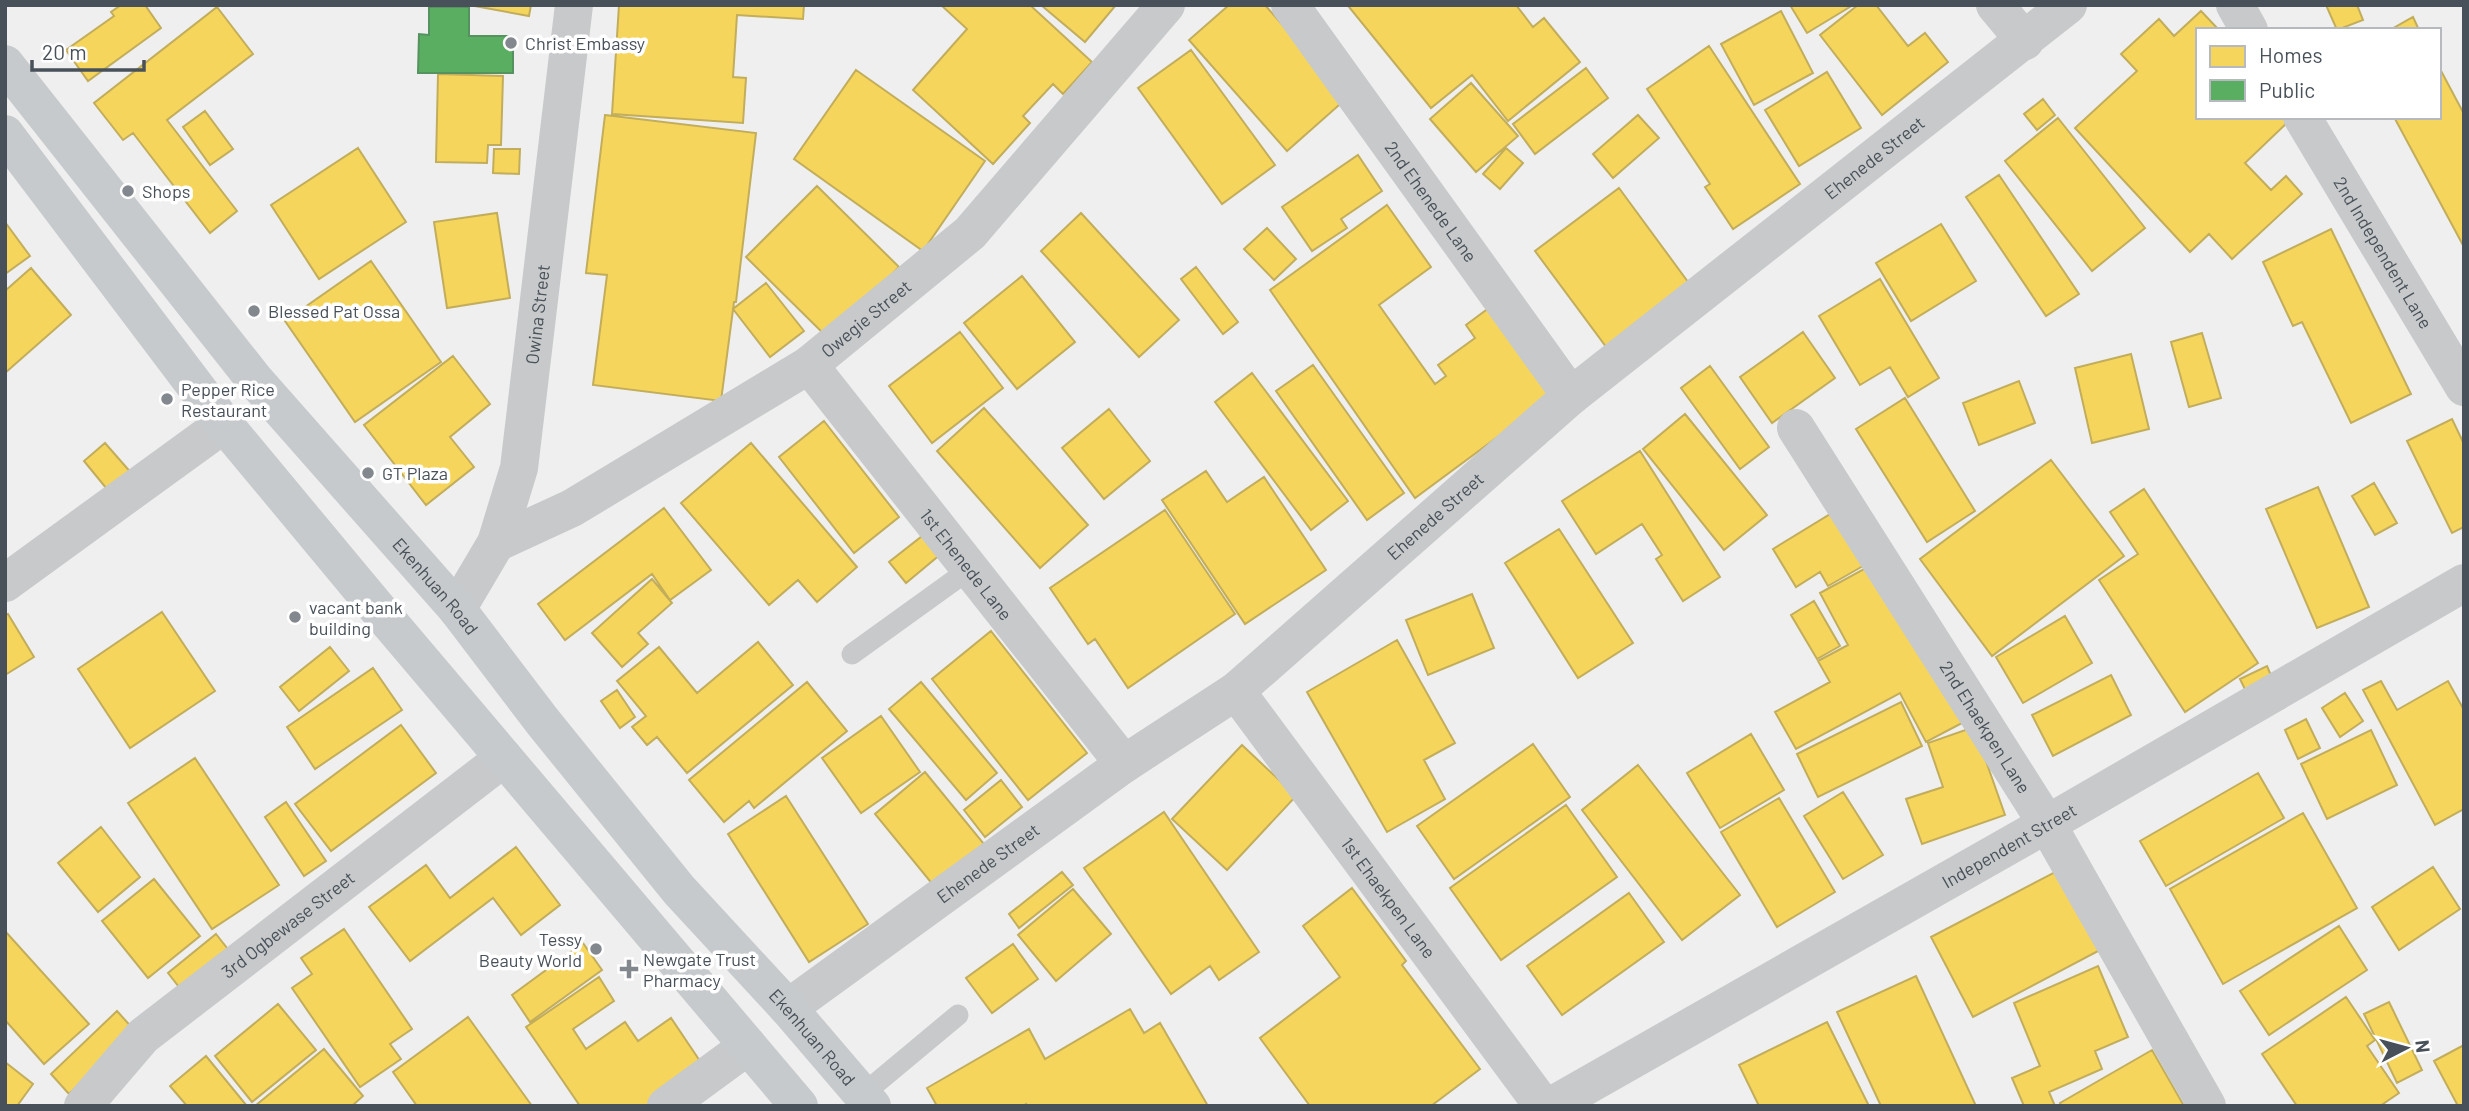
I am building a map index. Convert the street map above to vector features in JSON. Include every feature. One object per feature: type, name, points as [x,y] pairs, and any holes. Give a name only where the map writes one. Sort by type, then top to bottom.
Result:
[{"type":"main road","name":"Ekenhuan Road","points":[[5,64],[254,379],[457,609],[543,722],[679,890],[788,1008],[867,1100]]},
{"type":"main road","points":[[5,134],[225,424],[799,1106]]},
{"type":"street","name":"Owina Street","points":[[457,609],[496,543],[519,468],[573,5]]},
{"type":"street","name":"Owegie Street","points":[[496,543],[572,508],[809,365],[970,233],[1166,5]]},
{"type":"street","name":"2nd Ehenede Lane","points":[[1290,5],[1572,396]]},
{"type":"street","points":[[1995,5],[2025,41]]},
{"type":"street","name":"Ehenede Street","points":[[788,1008],[1124,764],[1236,691],[1572,396],[2068,5]]},
{"type":"street","points":[[2235,5],[2248,28]]},
{"type":"street","name":"2nd Independent Lane","points":[[2303,119],[2464,387]]},
{"type":"street","name":"1st Ehenede Lane","points":[[809,365],[1124,764]]},
{"type":"street","points":[[5,583],[225,424]]},
{"type":"street","name":"2nd Ehaekpen Lane","points":[[1796,428],[2047,824],[2207,1106]]},
{"type":"street","name":"Independent Street","points":[[1551,1106],[2464,583]]},
{"type":"street","name":"1st Ehaekpen Lane","points":[[1236,691],[1543,1106]]},
{"type":"street","name":"3rd Ogbewase Street","points":[[83,1106],[144,1036],[504,758]]},
{"type":"street","points":[[666,1106],[748,1046]]},
{"type":"lane","points":[[852,654],[970,569]]},
{"type":"lane","points":[[867,1100],[958,1014]]},
{"type":"building: Homes","points":[[121,5],[145,5],[161,28],[88,81],[66,50],[114,16],[111,12]]},
{"type":"building: Homes","points":[[469,5],[531,5],[529,16]]},
{"type":"building: Homes","points":[[619,5],[804,5],[803,19],[737,15],[733,77],[746,78],[743,123],[612,114]]},
{"type":"building: Homes","points":[[941,5],[1030,5],[1092,62],[1063,94],[1053,84],[1023,116],[1030,123],[993,164],[913,90],[967,29]]},
{"type":"building: Homes","points":[[1041,5],[1116,5],[1085,42]]},
{"type":"building: Homes","points":[[1229,5],[1265,5],[1347,98],[1287,151],[1189,40]]},
{"type":"building: Homes","points":[[1516,5],[1533,27],[1544,18],[1580,62],[1508,121],[1472,75],[1431,108],[1349,7]]},
{"type":"building: Homes","points":[[1790,5],[1853,5],[1807,33]]},
{"type":"building: Homes","points":[[1858,5],[1876,5],[1908,46],[1925,33],[1948,62],[1882,115],[1820,35]]},
{"type":"building: Homes","points":[[2326,5],[2357,5],[2363,20],[2336,28]]},
{"type":"building: Homes","points":[[217,7],[253,54],[167,120],[237,211],[210,233],[133,133],[123,140],[94,103]]},
{"type":"building: Homes","points":[[1781,11],[1813,73],[1754,105],[1721,44]]},
{"type":"building: Homes","points":[[2201,11],[2217,28],[2196,28],[2196,119],[2291,119],[2245,163],[2271,190],[2286,176],[2302,194],[2232,259],[2209,234],[2190,252],[2075,128],[2137,71],[2121,54],[2159,19],[2174,36]]},
{"type":"building: Homes","points":[[2413,17],[2418,28],[2394,28]]},
{"type":"building: Homes","points":[[1709,46],[1800,184],[1733,229],[1705,187],[1710,184],[1647,89]]},
{"type":"building: Homes","points":[[1191,50],[1275,165],[1222,204],[1138,88]]},
{"type":"building: Homes","points":[[1586,68],[1608,98],[1535,154],[1513,124]]},
{"type":"building: Homes","points":[[856,70],[985,161],[923,251],[794,159]]},
{"type":"building: Homes","points":[[2441,71],[2464,114],[2464,247],[2395,119],[2441,119]]},
{"type":"building: Homes","points":[[1827,72],[1861,128],[1799,166],[1765,110]]},
{"type":"building: Homes","points":[[438,74],[503,76],[501,145],[488,145],[487,163],[436,162]]},
{"type":"building: Homes","points":[[1471,83],[1518,136],[1476,172],[1430,119]]},
{"type":"building: Homes","points":[[2043,99],[2055,115],[2037,130],[2024,114]]},
{"type":"building: Homes","points":[[205,111],[233,149],[210,165],[183,127]]},
{"type":"building: Homes","points":[[605,115],[756,133],[721,401],[593,385],[607,275],[586,273]]},
{"type":"building: Homes","points":[[1638,115],[1659,138],[1613,178],[1593,154]]},
{"type":"building: Homes","points":[[2058,118],[2145,228],[2092,271],[2005,161]]},
{"type":"building: Homes","points":[[358,148],[406,222],[319,279],[271,205]]},
{"type":"building: Homes","points":[[1506,148],[1523,163],[1500,189],[1483,174]]},
{"type":"building: Homes","points":[[494,149],[520,149],[519,174],[493,173]]},
{"type":"building: Homes","points":[[1358,155],[1382,191],[1341,219],[1347,228],[1312,251],[1282,207]]},
{"type":"building: Homes","points":[[1999,175],[2079,294],[2046,316],[1966,197]]},
{"type":"building: Homes","points":[[817,186],[899,267],[829,339],[746,257]]},
{"type":"building: Homes","points":[[1619,188],[1691,286],[1607,348],[1535,251]]},
{"type":"building: Homes","points":[[1387,205],[1431,267],[1379,305],[1435,384],[1446,376],[1438,365],[1475,338],[1466,325],[1497,302],[1560,391],[1415,498],[1270,290]]},
{"type":"building: Homes","points":[[497,213],[510,298],[447,308],[434,222]]},
{"type":"building: Homes","points":[[1081,213],[1179,320],[1139,357],[1041,251]]},
{"type":"building: Homes","points":[[5,222],[30,256],[5,274]]},
{"type":"building: Homes","points":[[1941,224],[1976,281],[1911,321],[1876,263]]},
{"type":"building: Homes","points":[[1267,228],[1296,259],[1274,280],[1244,249]]},
{"type":"building: Homes","points":[[2331,229],[2411,394],[2351,423],[2302,322],[2293,326],[2263,262]]},
{"type":"building: Homes","points":[[371,261],[441,362],[355,422],[285,321]]},
{"type":"building: Homes","points":[[1196,267],[1238,322],[1223,334],[1181,279]]},
{"type":"building: Homes","points":[[31,268],[71,315],[5,373],[5,291]]},
{"type":"building: Homes","points":[[1022,276],[1075,342],[1017,389],[964,323]]},
{"type":"building: Homes","points":[[1880,279],[1939,378],[1908,397],[1890,367],[1860,385],[1819,316]]},
{"type":"building: Homes","points":[[766,283],[804,331],[770,357],[733,309]]},
{"type":"building: Homes","points":[[960,332],[1003,388],[932,443],[889,386]]},
{"type":"building: Homes","points":[[1803,332],[1835,378],[1772,423],[1740,377]]},
{"type":"building: Homes","points":[[2202,333],[2221,398],[2189,407],[2171,342]]},
{"type":"building: Homes","points":[[2131,354],[2149,429],[2092,443],[2075,368]]},
{"type":"building: Homes","points":[[453,356],[490,404],[450,437],[474,467],[426,505],[364,425]]},
{"type":"building: Homes","points":[[1313,365],[1404,493],[1367,520],[1276,391]]},
{"type":"building: Homes","points":[[1710,366],[1769,447],[1740,469],[1681,388]]},
{"type":"building: Homes","points":[[1252,373],[1348,501],[1311,530],[1215,402]]},
{"type":"building: Homes","points":[[2019,381],[2035,423],[1979,445],[1963,403]]},
{"type":"building: Homes","points":[[1905,398],[1975,511],[1927,542],[1856,429]]},
{"type":"building: Homes","points":[[984,408],[1088,525],[1040,568],[937,451]]},
{"type":"building: Homes","points":[[1109,409],[1150,461],[1104,499],[1062,448]]},
{"type":"building: Homes","points":[[1685,414],[1767,515],[1724,550],[1643,449]]},
{"type":"building: Homes","points":[[2452,419],[2464,444],[2464,527],[2452,533],[2407,441]]},
{"type":"building: Homes","points":[[824,421],[899,517],[854,553],[779,457]]},
{"type":"building: Homes","points":[[105,443],[133,475],[111,494],[84,461]]},
{"type":"building: Homes","points":[[751,443],[857,567],[817,602],[798,580],[769,605],[681,503]]},
{"type":"building: Homes","points":[[1640,451],[1720,577],[1683,601],[1656,559],[1662,555],[1642,524],[1596,554],[1562,501]]},
{"type":"building: Homes","points":[[2051,460],[2124,556],[1992,656],[1920,559]]},
{"type":"building: Homes","points":[[1206,471],[1227,502],[1264,477],[1326,570],[1245,624],[1162,500]]},
{"type":"building: Homes","points":[[2374,483],[2397,523],[2375,535],[2352,496]]},
{"type":"building: Homes","points":[[2318,487],[2369,607],[2317,628],[2266,509]]},
{"type":"building: Homes","points":[[2144,489],[2258,663],[2185,712],[2099,580],[2138,554],[2110,512]]},
{"type":"building: Homes","points":[[664,508],[711,570],[670,600],[652,574],[565,640],[538,604]]},
{"type":"building: Homes","points":[[1165,510],[1235,614],[1128,688],[1095,639],[1088,644],[1050,588]]},
{"type":"building: Homes","points":[[1832,513],[1863,566],[1828,586],[1820,572],[1796,587],[1773,549]]},
{"type":"building: Homes","points":[[1559,529],[1633,643],[1578,678],[1505,563]]},
{"type":"building: Homes","points":[[926,533],[942,553],[906,583],[889,562]]},
{"type":"building: Homes","points":[[1875,563],[1962,723],[1926,742],[1900,693],[1796,749],[1775,712],[1830,682],[1818,661],[1848,645],[1820,593]]},
{"type":"building: Homes","points":[[652,579],[672,603],[638,633],[648,644],[622,667],[592,633]]},
{"type":"building: Homes","points":[[1472,594],[1494,648],[1428,675],[1406,620]]},
{"type":"building: Homes","points":[[1814,601],[1840,646],[1817,659],[1791,615]]},
{"type":"building: Homes","points":[[162,612],[215,691],[130,748],[78,669]]},
{"type":"building: Homes","points":[[8,614],[34,657],[5,675],[5,615]]},
{"type":"building: Homes","points":[[2065,616],[2092,663],[2023,703],[1996,657]]},
{"type":"building: Homes","points":[[991,631],[1087,753],[1028,800],[932,679]]},
{"type":"building: Homes","points":[[1397,640],[1455,743],[1424,760],[1445,799],[1387,832],[1307,692]]},
{"type":"building: Homes","points":[[758,642],[793,685],[687,773],[657,737],[647,745],[632,727],[646,716],[617,681],[659,647],[697,693]]},
{"type":"building: Homes","points":[[330,647],[349,671],[299,711],[280,687]]},
{"type":"building: Homes","points":[[2267,666],[2277,690],[2251,702],[2240,679]]},
{"type":"building: Homes","points":[[373,668],[402,710],[315,769],[287,727]]},
{"type":"building: Homes","points":[[2111,675],[2131,715],[2053,756],[2032,715]]},
{"type":"building: Homes","points":[[2381,681],[2397,710],[2448,681],[2464,710],[2464,809],[2435,825],[2363,690]]},
{"type":"building: Homes","points":[[807,682],[847,731],[754,808],[749,801],[724,822],[689,780]]},
{"type":"building: Homes","points":[[921,682],[997,773],[966,800],[889,709]]},
{"type":"building: Homes","points":[[617,690],[635,717],[620,728],[601,701]]},
{"type":"building: Homes","points":[[2345,693],[2363,721],[2340,737],[2322,708]]},
{"type":"building: Homes","points":[[1901,702],[1922,746],[1818,797],[1797,754]]},
{"type":"building: Homes","points":[[881,716],[920,772],[861,813],[822,758]]},
{"type":"building: Homes","points":[[2306,719],[2320,748],[2298,759],[2285,730]]},
{"type":"building: Homes","points":[[401,725],[436,773],[331,851],[295,804]]},
{"type":"building: Homes","points":[[1974,727],[2005,815],[1922,844],[1906,799],[1943,787],[1928,743]]},
{"type":"building: Homes","points":[[2371,730],[2397,785],[2327,819],[2301,764]]},
{"type":"building: Homes","points":[[1751,734],[1784,790],[1720,828],[1687,773]]},
{"type":"building: Homes","points":[[1533,744],[1570,797],[1454,879],[1417,826]]},
{"type":"building: Homes","points":[[1242,745],[1296,796],[1227,870],[1172,819]]},
{"type":"building: Homes","points":[[195,758],[279,885],[212,929],[128,803]]},
{"type":"building: Homes","points":[[1638,765],[1740,895],[1682,940],[1582,810]]},
{"type":"building: Homes","points":[[925,772],[984,844],[934,886],[875,814]]},
{"type":"building: Homes","points":[[2258,773],[2284,818],[2166,886],[2140,841]]},
{"type":"building: Homes","points":[[1001,780],[1022,807],[985,837],[964,810]]},
{"type":"building: Homes","points":[[1843,792],[1883,855],[1843,879],[1804,816]]},
{"type":"building: Homes","points":[[786,796],[868,924],[809,962],[728,834]]},
{"type":"building: Homes","points":[[1779,798],[1835,892],[1777,927],[1721,832]]},
{"type":"building: Homes","points":[[286,802],[326,861],[304,876],[265,817]]},
{"type":"building: Homes","points":[[1566,805],[1617,877],[1501,960],[1450,888]]},
{"type":"building: Homes","points":[[1164,812],[1259,952],[1219,980],[1210,966],[1171,994],[1084,868]]},
{"type":"building: Homes","points":[[2303,813],[2357,908],[2223,984],[2170,889]]},
{"type":"building: Homes","points":[[101,827],[140,877],[98,912],[58,863]]},
{"type":"building: Homes","points":[[516,847],[560,905],[521,935],[493,898],[410,961],[369,907],[426,865],[450,898]]},
{"type":"building: Homes","points":[[2433,867],[2460,909],[2399,950],[2372,907]]},
{"type":"building: Homes","points":[[2059,870],[2100,950],[1973,1017],[1931,937]]},
{"type":"building: Homes","points":[[1062,872],[1073,885],[1019,928],[1009,914]]},
{"type":"building: Homes","points":[[154,879],[200,936],[148,978],[102,921]]},
{"type":"building: Homes","points":[[1352,888],[1406,961],[1402,965],[1480,1069],[1431,1106],[1310,1106],[1260,1038],[1340,977],[1303,926]]},
{"type":"building: Homes","points":[[1073,889],[1111,934],[1056,981],[1018,935]]},
{"type":"building: Homes","points":[[1629,893],[1664,942],[1562,1015],[1527,966]]},
{"type":"building: Homes","points":[[2339,926],[2367,970],[2269,1035],[2240,991]]},
{"type":"building: Homes","points":[[344,929],[412,1029],[390,1044],[401,1059],[360,1087],[292,988],[312,974],[301,958]]},
{"type":"building: Homes","points":[[5,931],[89,1024],[44,1064],[5,1020]]},
{"type":"building: Homes","points":[[216,934],[231,953],[183,992],[168,973]]},
{"type":"building: Homes","points":[[583,943],[602,970],[530,1022],[512,995]]},
{"type":"building: Homes","points":[[1013,944],[1038,979],[992,1013],[966,978]]},
{"type":"building: Homes","points":[[2098,966],[2128,1037],[2095,1051],[2102,1069],[2049,1092],[2055,1106],[2024,1106],[2012,1078],[2040,1066],[2014,1003]]},
{"type":"building: Homes","points":[[1916,976],[1976,1106],[1881,1106],[1837,1012]]},
{"type":"building: Homes","points":[[599,977],[614,1001],[573,1029],[586,1049],[625,1022],[638,1041],[671,1018],[708,1073],[660,1106],[580,1106],[526,1027]]},
{"type":"building: Homes","points":[[2346,997],[2375,1040],[2367,1046],[2399,1093],[2380,1106],[2297,1106],[2262,1054]]},
{"type":"building: Homes","points":[[2389,1002],[2422,1070],[2397,1083],[2364,1014]]},
{"type":"building: Homes","points":[[278,1004],[316,1050],[252,1102],[215,1056]]},
{"type":"building: Homes","points":[[1130,1009],[1144,1033],[1160,1023],[1208,1106],[937,1106],[927,1088],[1029,1029],[1045,1059]]},
{"type":"building: Homes","points":[[117,1011],[135,1031],[69,1094],[51,1074]]},
{"type":"building: Homes","points":[[468,1017],[532,1106],[417,1106],[393,1072]]},
{"type":"building: Homes","points":[[1827,1022],[1869,1106],[1759,1106],[1739,1065]]},
{"type":"building: Homes","points":[[2464,1045],[2464,1106],[2458,1106],[2434,1061]]},
{"type":"building: Homes","points":[[324,1049],[363,1096],[352,1106],[255,1106]]},
{"type":"building: Homes","points":[[2152,1050],[2184,1106],[2062,1106],[2060,1103]]},
{"type":"building: Homes","points":[[206,1056],[247,1106],[187,1106],[170,1086]]},
{"type":"building: Homes","points":[[5,1062],[33,1084],[17,1106],[5,1106]]},
{"type":"building: Public","points":[[429,7],[469,7],[469,36],[513,36],[513,73],[418,73],[419,34],[429,35]]},
{"type":"place","name":"Christ Embassy","points":[[511,43]]},
{"type":"place","name":"Shops","points":[[128,191]]},
{"type":"place","name":"Blessed Pat Ossa","points":[[254,311]]},
{"type":"place","name":"Pepper Rice Restaurant","points":[[167,399]]},
{"type":"place","name":"GT Plaza","points":[[368,473]]},
{"type":"place","name":"vacant bank building","points":[[295,617]]},
{"type":"place","name":"Tessy Beauty World","points":[[596,949]]},
{"type":"place","name":"Newgate Trust Pharmacy","points":[[629,969]]}]
